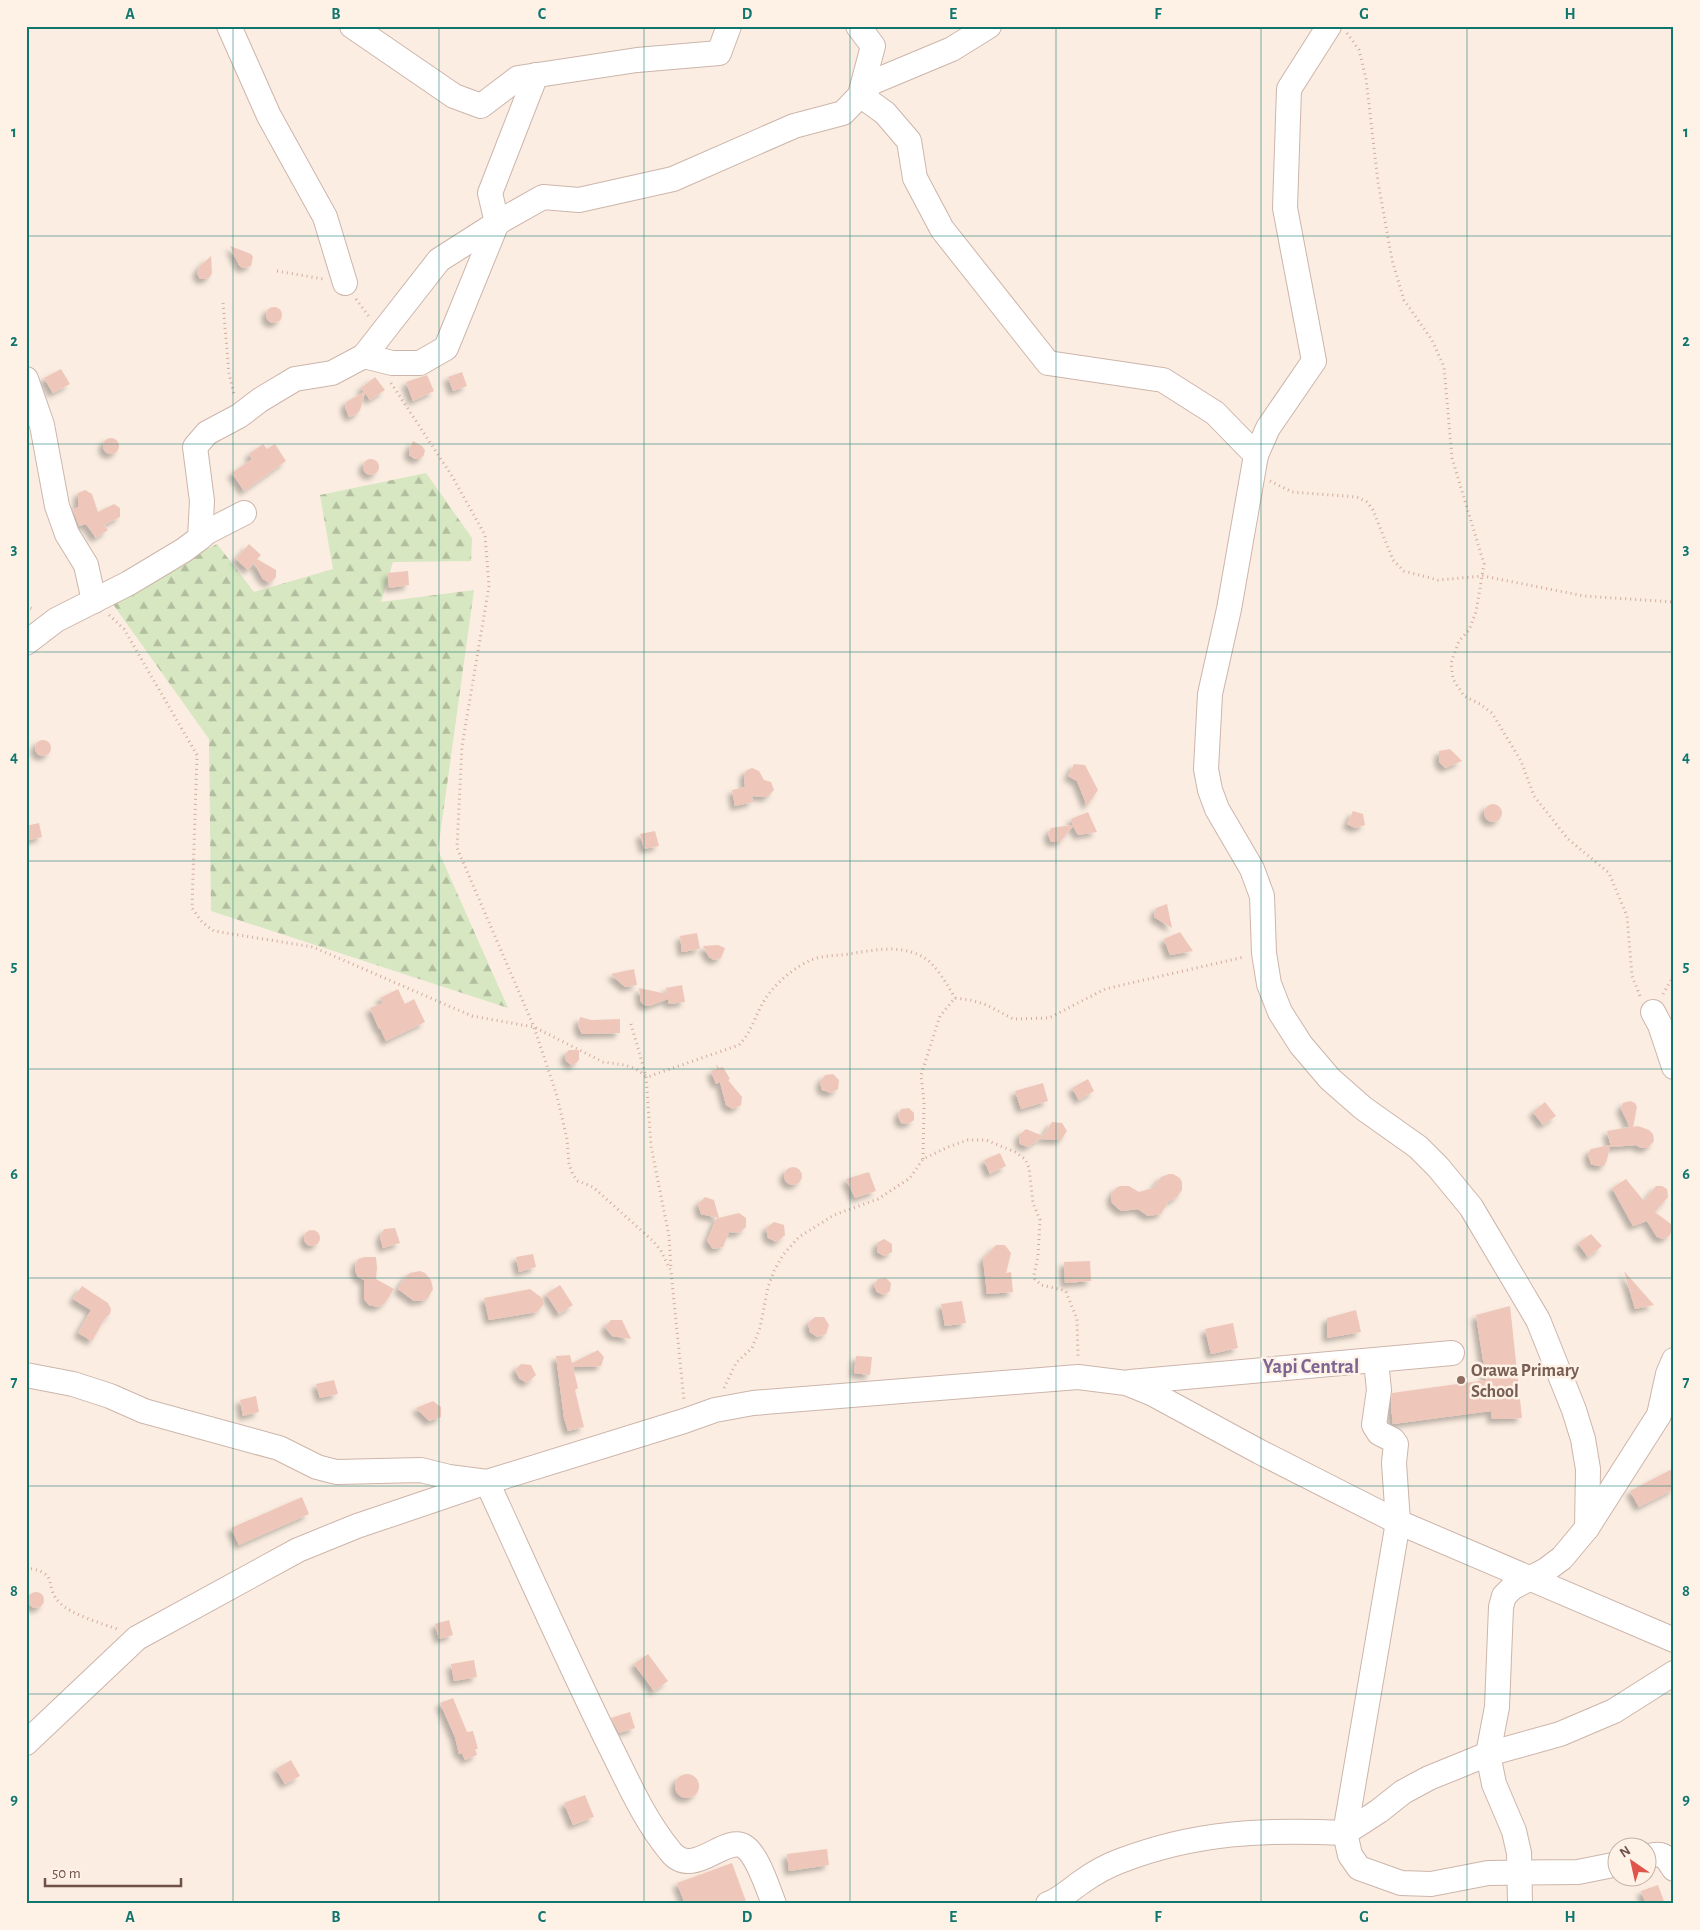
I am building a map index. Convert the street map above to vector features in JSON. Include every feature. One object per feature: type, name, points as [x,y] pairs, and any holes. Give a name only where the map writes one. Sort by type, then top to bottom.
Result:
[{"type":"street","points":[[229,26],[269,116],[325,217],[345,283]]},
{"type":"street","points":[[352,26],[454,96],[481,106],[518,78],[536,74],[637,60],[720,54],[729,26]]},
{"type":"street","points":[[858,26],[873,46],[860,95]]},
{"type":"street","points":[[200,538],[202,501],[195,448],[207,433],[239,416],[260,400],[295,379],[332,373],[364,356],[439,260],[497,223],[543,197],[580,200],[673,179],[794,126],[843,113],[873,82],[952,50],[989,26]]},
{"type":"street","points":[[1330,26],[1288,89],[1285,208],[1314,361],[1268,428],[1256,455],[1229,609],[1210,694],[1206,770],[1210,790],[1217,809],[1252,869],[1262,896],[1264,953],[1269,984],[1280,1012],[1301,1045],[1330,1079],[1363,1108],[1418,1147],[1438,1166],[1471,1207],[1538,1320],[1574,1410],[1583,1439],[1588,1469],[1588,1528]]},
{"type":"street","points":[[364,356],[392,362],[420,363],[446,348],[497,223],[490,193],[536,74]]},
{"type":"street","points":[[860,95],[885,113],[909,141],[915,178],[942,229],[1048,363],[1162,380],[1215,413],[1256,455]]},
{"type":"street","points":[[26,379],[42,425],[57,506],[67,534],[86,565],[94,601]]},
{"type":"street","points":[[26,644],[56,620],[129,583],[184,550],[207,532],[244,514]]},
{"type":"street","points":[[1653,1012],[1660,1025],[1674,1067]]},
{"type":"street","points":[[26,1743],[137,1638],[298,1550],[357,1526],[487,1482],[715,1410],[753,1404],[1078,1377],[1126,1383],[1452,1353]]},
{"type":"street","points":[[1520,1904],[1519,1853],[1514,1831],[1494,1784],[1488,1754],[1497,1707],[1501,1607],[1504,1596],[1512,1588],[1530,1579],[1562,1558],[1588,1528],[1659,1415],[1668,1374],[1674,1360]]},
{"type":"street","points":[[1376,1361],[1379,1390],[1374,1425],[1379,1433],[1394,1440],[1396,1444],[1394,1463],[1398,1522],[1345,1833],[1350,1855],[1359,1868],[1401,1883],[1431,1884],[1488,1873],[1578,1872],[1608,1866]]},
{"type":"street","points":[[26,1375],[73,1384],[110,1396],[144,1411],[279,1448],[318,1468],[336,1472],[421,1470],[449,1477],[487,1482]]},
{"type":"street","points":[[1126,1383],[1153,1394],[1260,1452],[1398,1522],[1674,1640]]},
{"type":"street","points":[[487,1482],[592,1710],[640,1806],[662,1841],[670,1852],[682,1861],[694,1861],[738,1844],[744,1846],[752,1853],[774,1904]]},
{"type":"street","points":[[1048,1904],[1101,1870],[1175,1843],[1229,1834],[1272,1831],[1345,1833],[1379,1811],[1403,1792],[1429,1778],[1488,1754],[1560,1734],[1614,1711],[1674,1673]]},
{"type":"street","points":[[1658,1854],[1665,1856],[1674,1869]]},
{"type":"path","points":[[1342,26],[1359,50],[1366,80],[1378,182],[1392,260],[1404,300],[1432,340],[1444,367],[1452,458],[1484,564],[1476,612],[1469,630],[1459,641],[1451,663],[1453,679],[1464,696],[1492,713],[1521,761],[1534,796],[1568,839],[1609,873],[1627,916],[1632,976],[1645,1006],[1653,1012]]},
{"type":"path","points":[[223,304],[229,374],[239,416]]},
{"type":"path","points":[[364,356],[392,383],[452,476],[485,535],[488,586],[462,746],[457,848],[534,1027],[557,1096],[567,1139],[569,1164],[573,1175],[578,1181],[593,1186],[653,1241],[661,1251],[671,1271]]},
{"type":"path","points":[[1256,455],[1266,478],[1292,492],[1357,497],[1367,502],[1373,510],[1393,560],[1404,571],[1438,580],[1483,576],[1584,596],[1674,602]]},
{"type":"path","points":[[94,601],[124,629],[197,755],[192,908],[202,922],[214,931],[313,947],[472,1016],[534,1027],[603,1062],[631,1067],[646,1076]]},
{"type":"path","points":[[646,1076],[654,1075],[740,1045],[760,1006],[771,990],[798,967],[823,957],[876,949],[908,950],[925,958],[943,979],[955,998]]},
{"type":"path","points":[[955,998],[970,1000],[987,1006],[1013,1019],[1049,1018],[1105,988],[1264,953]]},
{"type":"path","points":[[923,1159],[924,1102],[921,1075],[940,1016],[955,998]]},
{"type":"path","points":[[631,1024],[646,1076],[651,1146],[669,1236],[684,1391],[684,1421]]},
{"type":"path","points":[[715,1410],[736,1363],[752,1348],[761,1321],[768,1287],[774,1271],[789,1247],[799,1237],[834,1215],[878,1199],[910,1178],[923,1159],[968,1140],[986,1140],[1015,1152],[1024,1159],[1029,1168],[1033,1203],[1040,1220],[1035,1279],[1040,1285],[1063,1290],[1068,1296],[1077,1319],[1079,1331],[1078,1377]]},
{"type":"path","points":[[26,1568],[42,1571],[49,1576],[54,1593],[60,1603],[71,1610],[137,1638]]},
{"type":"green space","points":[[426,473],[472,538],[471,561],[393,562],[381,602],[474,590],[438,850],[508,1008],[211,911],[209,739],[110,600],[217,544],[254,592],[333,569],[320,495]]},
{"type":"building","points":[[230,246],[251,254],[253,257],[251,266],[242,268]]},
{"type":"building","points":[[211,256],[212,273],[206,279],[200,279],[197,273],[199,267]]},
{"type":"building","points":[[274,307],[280,309],[282,315],[280,321],[274,323],[268,321],[266,315],[268,309]]},
{"type":"building","points":[[61,369],[70,384],[53,393],[44,378]]},
{"type":"building","points":[[462,372],[467,386],[453,391],[448,377]]},
{"type":"building","points":[[427,375],[434,391],[413,401],[406,382]]},
{"type":"building","points":[[375,377],[385,390],[370,400],[365,393],[360,410],[357,414],[349,417],[345,407],[346,402],[364,392],[361,388]]},
{"type":"building","points":[[111,438],[117,440],[119,446],[117,452],[111,454],[105,452],[103,446],[105,440]]},
{"type":"building","points":[[413,441],[425,450],[424,455],[420,459],[415,459],[409,455],[409,449]]},
{"type":"building","points":[[263,444],[267,449],[275,444],[286,461],[244,491],[232,473],[252,459],[249,454]]},
{"type":"building","points":[[371,459],[377,461],[379,467],[377,473],[371,475],[365,473],[363,467],[365,461]]},
{"type":"building","points":[[85,490],[92,494],[98,512],[114,504],[120,508],[120,517],[104,525],[108,530],[96,538],[86,524],[79,526],[73,510],[78,507],[78,493]]},
{"type":"building","points":[[249,544],[261,555],[257,559],[276,570],[276,577],[270,583],[263,579],[254,563],[248,570],[236,559]]},
{"type":"building","points":[[408,571],[409,585],[389,588],[388,573]]},
{"type":"building","points":[[43,740],[49,742],[51,748],[49,754],[43,756],[37,754],[35,748],[37,742]]},
{"type":"building","points":[[1450,749],[1462,761],[1445,768],[1439,762],[1439,751]]},
{"type":"building","points":[[1074,764],[1085,765],[1098,790],[1087,806],[1077,781],[1068,776]]},
{"type":"building","points":[[752,768],[759,771],[764,780],[771,782],[774,790],[767,797],[752,796],[753,802],[735,806],[732,790],[745,787],[744,774]]},
{"type":"building","points":[[1493,804],[1499,807],[1502,813],[1499,819],[1493,822],[1487,819],[1484,813],[1487,807]]},
{"type":"building","points":[[1353,811],[1363,814],[1365,825],[1355,828],[1347,824]]},
{"type":"building","points":[[1088,812],[1097,832],[1078,835],[1073,826],[1060,842],[1051,842],[1048,834],[1051,828],[1073,825],[1071,819]]},
{"type":"building","points":[[39,823],[42,837],[26,841],[26,826]]},
{"type":"building","points":[[655,831],[659,846],[644,849],[640,834]]},
{"type":"building","points":[[1167,904],[1172,928],[1154,917],[1156,908]]},
{"type":"building","points":[[1180,932],[1193,951],[1170,955],[1164,939]]},
{"type":"building","points":[[697,933],[700,949],[682,952],[680,936]]},
{"type":"building","points":[[718,945],[725,948],[721,958],[714,960],[709,957],[703,946]]},
{"type":"building","points":[[634,969],[637,985],[625,987],[611,974]]},
{"type":"building","points":[[682,985],[685,1002],[669,1004],[668,999],[649,1006],[641,1002],[639,988],[667,994],[666,988]]},
{"type":"building","points":[[398,989],[405,1004],[414,999],[425,1022],[386,1041],[370,1008],[383,1003],[380,998]]},
{"type":"building","points":[[580,1017],[591,1020],[620,1019],[620,1033],[582,1034],[578,1026]]},
{"type":"building","points":[[569,1050],[579,1050],[579,1060],[573,1066],[566,1061],[565,1054]]},
{"type":"building","points":[[716,1064],[719,1068],[723,1067],[730,1079],[728,1080],[742,1097],[741,1105],[733,1109],[726,1105],[720,1082],[716,1084],[711,1071],[717,1069]]},
{"type":"building","points":[[833,1074],[839,1080],[838,1089],[831,1093],[822,1090],[820,1082],[825,1075]]},
{"type":"building","points":[[1088,1079],[1094,1091],[1079,1100],[1072,1088]]},
{"type":"building","points":[[1043,1083],[1048,1101],[1021,1109],[1015,1091]]},
{"type":"building","points":[[1630,1101],[1635,1103],[1637,1107],[1633,1127],[1638,1126],[1649,1130],[1653,1134],[1654,1141],[1648,1148],[1641,1148],[1636,1145],[1611,1147],[1607,1131],[1630,1127],[1621,1109],[1623,1103]]},
{"type":"building","points":[[1545,1102],[1556,1116],[1543,1125],[1533,1112]]},
{"type":"building","points":[[909,1108],[914,1113],[914,1120],[908,1124],[901,1123],[898,1116],[901,1109]]},
{"type":"building","points":[[1052,1122],[1062,1123],[1067,1131],[1061,1140],[1041,1139]]},
{"type":"building","points":[[1026,1129],[1043,1136],[1028,1147],[1020,1144],[1019,1135]]},
{"type":"building","points":[[1610,1145],[1604,1166],[1591,1164],[1588,1154],[1591,1149]]},
{"type":"building","points":[[1000,1153],[1006,1166],[990,1174],[984,1160]]},
{"type":"building","points":[[793,1167],[799,1170],[802,1176],[799,1182],[793,1185],[787,1182],[784,1176],[787,1170]]},
{"type":"building","points":[[869,1172],[876,1191],[855,1198],[846,1179]]},
{"type":"building","points":[[1169,1174],[1180,1178],[1182,1190],[1177,1197],[1168,1202],[1161,1214],[1148,1216],[1138,1209],[1121,1211],[1112,1203],[1111,1195],[1116,1188],[1129,1186],[1139,1192],[1153,1188],[1161,1177]]},
{"type":"building","points":[[1626,1179],[1644,1201],[1656,1186],[1662,1186],[1667,1189],[1668,1197],[1655,1212],[1671,1224],[1672,1230],[1669,1236],[1663,1239],[1657,1237],[1647,1221],[1633,1226],[1612,1188]]},
{"type":"building","points":[[705,1197],[714,1200],[719,1218],[701,1214],[698,1204]]},
{"type":"building","points":[[739,1213],[746,1218],[746,1227],[739,1233],[729,1232],[723,1247],[713,1249],[707,1241],[716,1219]]},
{"type":"building","points":[[774,1222],[784,1225],[785,1235],[777,1242],[768,1238],[766,1228]]},
{"type":"building","points":[[395,1228],[400,1243],[383,1248],[380,1237],[384,1229]]},
{"type":"building","points":[[312,1230],[318,1232],[320,1238],[318,1244],[312,1246],[306,1244],[304,1238],[306,1232]]},
{"type":"building","points":[[1591,1234],[1602,1246],[1588,1257],[1578,1243]]},
{"type":"building","points":[[884,1239],[892,1244],[892,1252],[884,1256],[877,1252],[877,1243]]},
{"type":"building","points":[[996,1245],[1005,1245],[1011,1253],[1006,1273],[1011,1272],[1013,1292],[987,1294],[983,1259]]},
{"type":"building","points":[[533,1254],[536,1267],[519,1272],[516,1257]]},
{"type":"building","points":[[376,1257],[376,1279],[394,1289],[385,1303],[378,1307],[369,1305],[364,1299],[364,1280],[358,1277],[355,1270],[358,1259]]},
{"type":"building","points":[[1090,1261],[1091,1281],[1065,1283],[1064,1262]]},
{"type":"building","points":[[420,1271],[425,1273],[431,1280],[433,1289],[428,1298],[414,1301],[398,1289],[406,1276]]},
{"type":"building","points":[[1624,1271],[1654,1305],[1635,1309]]},
{"type":"building","points":[[886,1278],[891,1283],[890,1291],[884,1295],[877,1292],[874,1285],[878,1279]]},
{"type":"building","points":[[560,1285],[573,1305],[559,1314],[546,1294]]},
{"type":"building","points":[[82,1286],[108,1303],[111,1309],[110,1314],[105,1318],[92,1341],[78,1333],[91,1310],[73,1299]]},
{"type":"building","points":[[530,1289],[542,1298],[544,1304],[537,1312],[489,1320],[484,1298]]},
{"type":"building","points":[[962,1301],[966,1323],[945,1326],[941,1304]]},
{"type":"building","points":[[1510,1306],[1522,1418],[1492,1419],[1491,1411],[1393,1424],[1392,1393],[1486,1380],[1476,1315]]},
{"type":"building","points":[[1356,1310],[1361,1332],[1327,1338],[1327,1318]]},
{"type":"building","points":[[815,1317],[824,1317],[829,1325],[826,1334],[817,1337],[810,1332],[808,1323]]},
{"type":"building","points":[[611,1320],[622,1320],[631,1339],[612,1336],[605,1327]]},
{"type":"building","points":[[1233,1323],[1238,1348],[1211,1354],[1205,1329]]},
{"type":"building","points":[[598,1350],[604,1357],[601,1366],[573,1367],[578,1388],[575,1390],[584,1427],[568,1431],[564,1418],[556,1356],[570,1355],[572,1363]]},
{"type":"building","points":[[856,1356],[872,1357],[870,1375],[854,1373]]},
{"type":"building","points":[[521,1364],[531,1365],[536,1375],[527,1383],[519,1378],[515,1370]]},
{"type":"building","points":[[334,1380],[338,1394],[320,1398],[316,1384]]},
{"type":"building","points":[[256,1396],[259,1412],[243,1416],[240,1400]]},
{"type":"building","points":[[433,1401],[441,1407],[441,1417],[429,1421],[416,1408]]},
{"type":"building","points":[[1674,1468],[1674,1489],[1639,1507],[1630,1491]]},
{"type":"building","points":[[302,1497],[309,1514],[239,1545],[231,1528]]},
{"type":"building","points":[[33,1592],[39,1592],[44,1597],[42,1606],[33,1608],[28,1603],[28,1597]]},
{"type":"building","points":[[449,1620],[453,1635],[439,1639],[435,1624]]},
{"type":"building","points":[[648,1654],[668,1681],[654,1691],[634,1664]]},
{"type":"building","points":[[474,1660],[477,1677],[454,1681],[451,1664]]},
{"type":"building","points":[[453,1698],[467,1732],[473,1731],[478,1749],[475,1749],[477,1755],[465,1760],[462,1753],[459,1754],[455,1737],[440,1703]]},
{"type":"building","points":[[630,1712],[635,1728],[619,1733],[611,1718]]},
{"type":"building","points":[[291,1760],[300,1776],[285,1784],[276,1769]]},
{"type":"building","points":[[687,1774],[696,1777],[699,1786],[696,1795],[687,1798],[678,1795],[675,1786],[678,1777]]},
{"type":"building","points":[[585,1795],[594,1817],[573,1825],[564,1803]]},
{"type":"building","points":[[827,1849],[829,1865],[789,1871],[787,1854]]},
{"type":"building","points":[[732,1863],[747,1904],[685,1904],[677,1883]]},
{"type":"building","points":[[1658,1885],[1665,1904],[1646,1904],[1641,1891],[1658,1888]]},
{"type":"place","name":"Orawa Primary School","points":[[1461,1380]]},
{"type":"district","name":"Yapi Central","points":[[1311,1366]]}]
